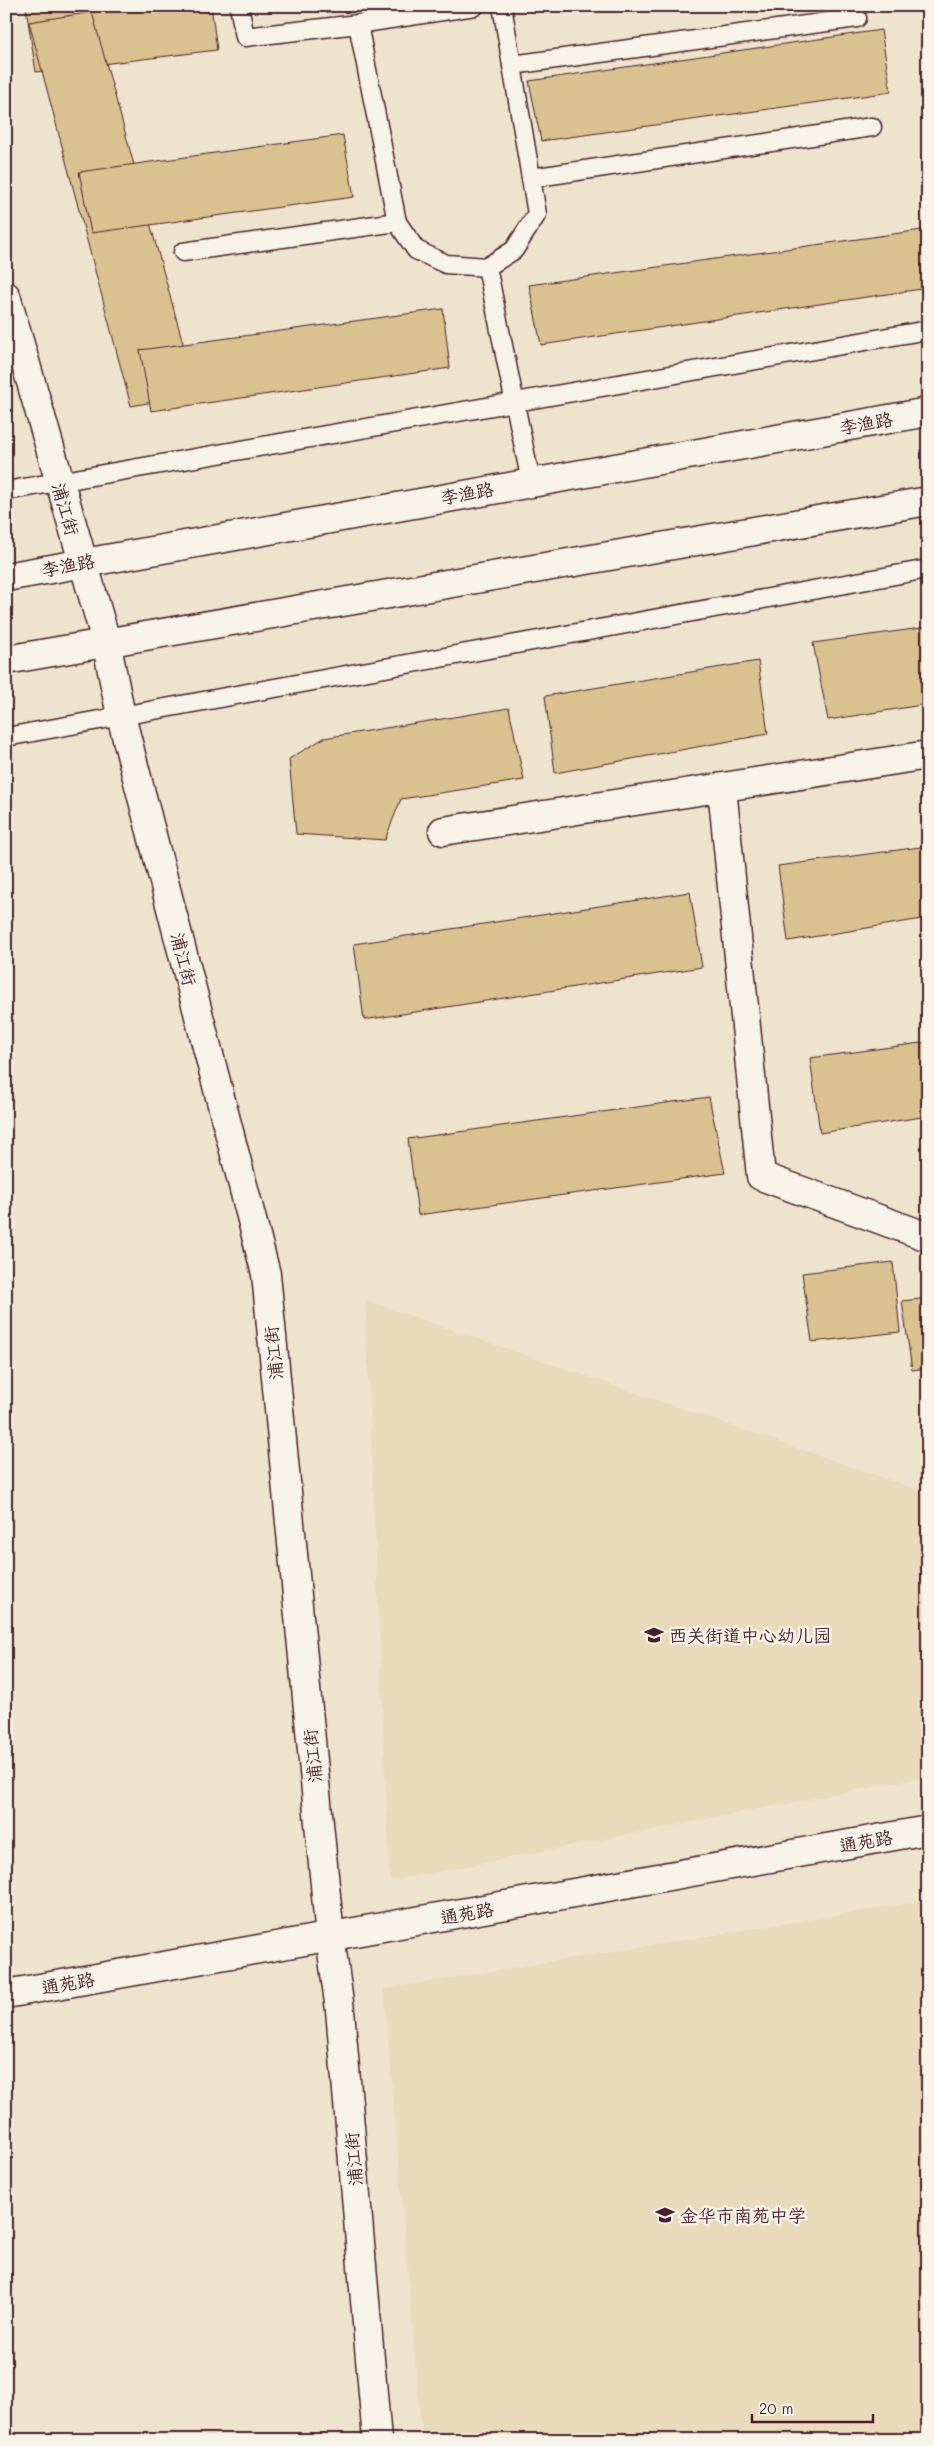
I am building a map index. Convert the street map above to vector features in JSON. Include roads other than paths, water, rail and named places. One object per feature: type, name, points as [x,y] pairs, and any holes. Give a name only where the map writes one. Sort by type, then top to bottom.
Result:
[{"type":"street","name":"浦江街","points":[[6,296],[81,562],[106,641],[122,716],[266,1274],[330,1937],[340,2010],[377,2440]]},
{"type":"street","name":"李渔路","points":[[6,577],[81,562],[928,412]]},
{"type":"street","points":[[6,660],[106,641],[928,501]]},
{"type":"street","points":[[443,832],[928,755]]},
{"type":"street","points":[[722,788],[761,1176],[928,1237]]},
{"type":"street","name":"通苑路","points":[[6,1994],[928,1830]]},
{"type":"lane","points":[[239,6],[245,37],[358,24],[475,6]]},
{"type":"lane","points":[[358,24],[397,222],[416,250],[446,264],[487,267],[514,250],[537,214],[502,6]]},
{"type":"lane","points":[[512,65],[857,18]]},
{"type":"lane","points":[[531,178],[872,127]]},
{"type":"lane","points":[[183,252],[397,222]]},
{"type":"lane","points":[[487,267],[531,482]]},
{"type":"lane","points":[[6,492],[928,330]]},
{"type":"lane","points":[[6,737],[928,569]]},
{"type":"place","name":"西关街道中心幼儿园","points":[[654,1635]]},
{"type":"place","name":"金华市南苑中学","points":[[665,2215]]}]
